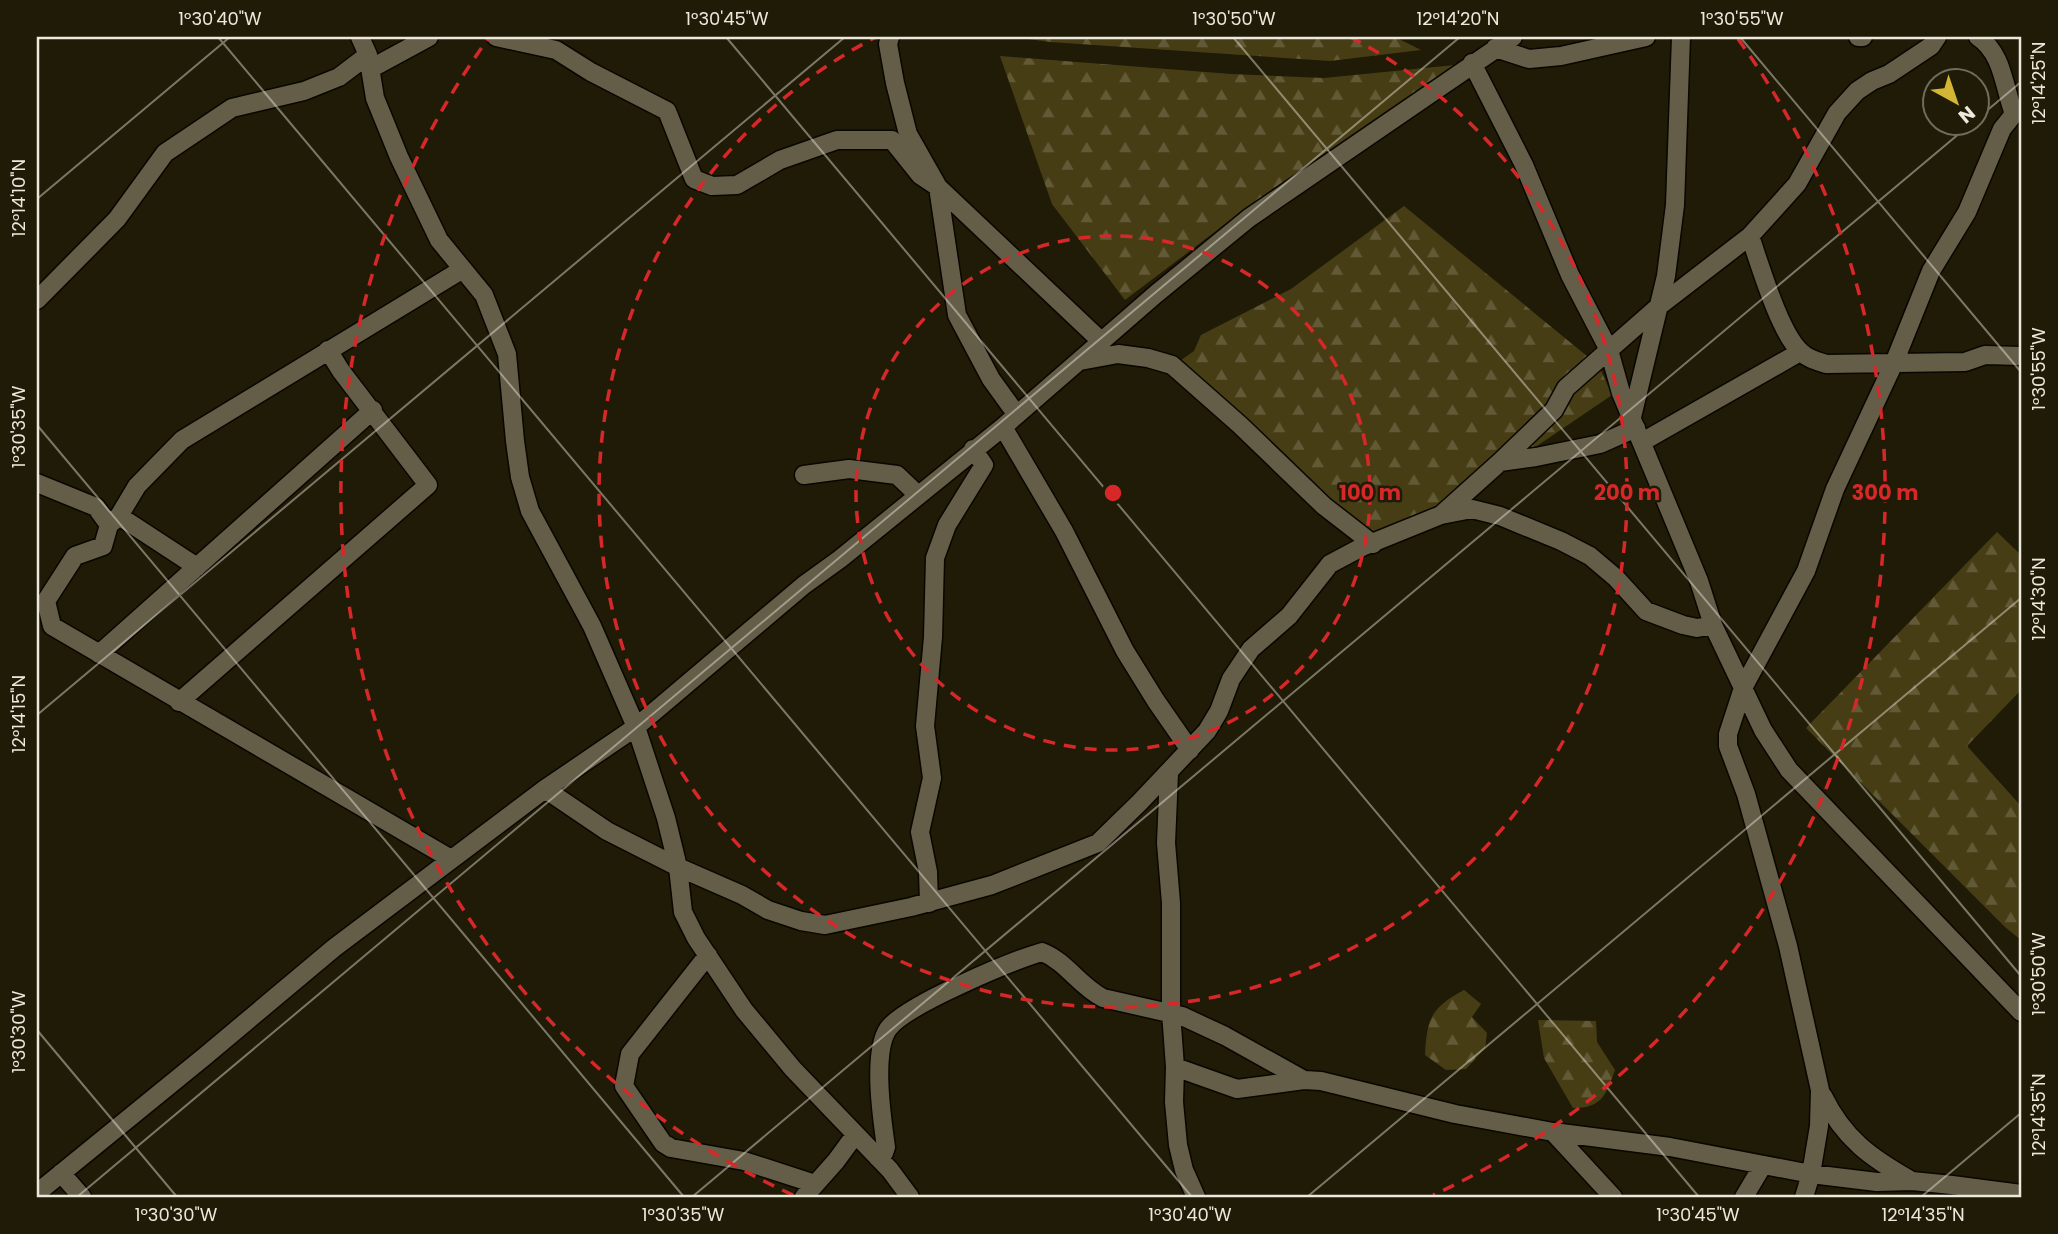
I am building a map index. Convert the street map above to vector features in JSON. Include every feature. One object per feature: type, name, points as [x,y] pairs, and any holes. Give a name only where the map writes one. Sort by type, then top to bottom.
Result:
[{"type":"street","points":[[360,37],[369,62],[375,98],[399,157],[435,234],[484,295],[507,354],[520,477],[530,510],[592,626],[636,727],[666,818],[678,867],[683,912],[696,938],[744,1010],[793,1069],[890,1170],[909,1197]]},
{"type":"street","points":[[37,300],[117,219],[165,153],[232,108],[304,91],[429,37]]},
{"type":"street","points":[[496,37],[556,50],[591,72],[667,111],[694,179],[712,186],[737,185],[780,160],[837,140],[892,140],[920,175],[938,187],[1102,342]]},
{"type":"street","points":[[890,37],[888,44],[895,83],[908,134],[938,187],[957,315],[1125,651],[1190,750]]},
{"type":"street","points":[[37,1193],[334,948],[545,789],[636,727],[804,585],[1010,421],[1249,218],[1513,37]]},
{"type":"street","points":[[1495,48],[1530,59],[1561,56],[1646,37]]},
{"type":"street","points":[[1637,429],[1643,378],[1666,276],[1675,205],[1681,37]]},
{"type":"street","points":[[1441,515],[1554,410],[1566,388],[1609,349],[1658,307],[1750,236],[1797,184],[1837,113],[1857,91],[1889,74],[1931,46],[1937,37]]},
{"type":"street","points":[[1804,1197],[1819,1126],[1819,1090],[1788,946],[1746,794],[1728,746],[1728,734],[1743,688],[1805,571],[1835,489],[1894,363],[1931,271],[1967,212],[2002,129],[2017,120],[1999,66],[1991,49],[1978,37]]},
{"type":"street","points":[[1472,63],[1524,165],[1570,275],[1609,349],[1621,393],[1699,581],[1713,625],[1763,730],[1789,770],[2021,1013]]},
{"type":"street","points":[[1750,236],[1765,282],[1791,340],[1800,352],[1811,359],[1826,364],[1965,362],[1985,355],[2021,356]]},
{"type":"street","points":[[451,859],[52,626],[46,601],[75,556],[103,546],[114,521],[137,486],[182,440],[463,269]]},
{"type":"street","points":[[179,702],[428,485],[328,350]]},
{"type":"street","points":[[1500,462],[1600,443],[1637,429],[1800,352]]},
{"type":"street","points":[[1080,361],[1118,354],[1149,358],[1172,365],[1240,425],[1324,506],[1373,544]]},
{"type":"street","points":[[99,654],[373,411]]},
{"type":"street","points":[[929,902],[929,872],[920,832],[932,778],[925,726],[933,637],[935,558],[947,525],[984,465],[973,449]]},
{"type":"street","points":[[804,475],[849,469],[897,475],[918,495]]},
{"type":"street","points":[[37,483],[96,508],[114,521],[197,567]]},
{"type":"street","points":[[545,789],[607,831],[678,867],[742,895],[768,910],[801,921],[825,925],[929,902],[992,884],[1098,843],[1207,731],[1219,711],[1231,679],[1251,649],[1289,616],[1330,564],[1362,547],[1441,515],[1472,509],[1512,520],[1590,556],[1616,578],[1646,611],[1697,628],[1713,625]]},
{"type":"street","points":[[1169,773],[1166,843],[1171,904],[1174,1102],[1178,1145],[1184,1170],[1196,1197]]},
{"type":"street","points":[[878,1158],[886,1147],[878,1100],[880,1049],[888,1029],[915,1008],[993,970],[1042,952],[1055,957],[1092,993],[1103,998],[1171,1012],[1225,1036],[1304,1080]]},
{"type":"street","points":[[708,955],[630,1054],[624,1086],[663,1143],[671,1148],[744,1161],[810,1191],[855,1135]]},
{"type":"street","points":[[1175,1067],[1222,1086],[1237,1089],[1304,1080],[1321,1081],[1455,1114],[1553,1132],[1670,1147],[1811,1174],[1877,1182],[1912,1181],[2021,1194]]},
{"type":"street","points":[[1819,1090],[1834,1120],[1853,1141],[1881,1164],[1912,1181]]},
{"type":"street","points":[[1553,1132],[1613,1197]]},
{"type":"street","points":[[1744,1197],[1763,1166]]},
{"type":"street","points":[[61,1173],[82,1197]]},
{"type":"green space","points":[[1015,37],[1395,37],[1421,50],[1330,61],[1050,42]]},
{"type":"green space","points":[[1000,56],[1231,74],[1324,78],[1455,65],[1253,203],[1125,300],[1052,204]]},
{"type":"green space","points":[[1404,206],[1599,366],[1612,395],[1440,512],[1366,544],[1289,484],[1237,429],[1170,368],[1194,351],[1201,335],[1291,289]]},
{"type":"green space","points":[[1997,532],[2021,555],[2021,690],[1967,746],[2021,806],[2021,940],[1806,728]]},
{"type":"green space","points":[[1464,990],[1481,1004],[1472,1017],[1487,1033],[1485,1048],[1466,1069],[1446,1070],[1425,1055],[1427,1032],[1438,1009]]},
{"type":"green space","points":[[1538,1020],[1596,1021],[1597,1042],[1615,1070],[1609,1086],[1597,1103],[1573,1108],[1544,1058]]}]
